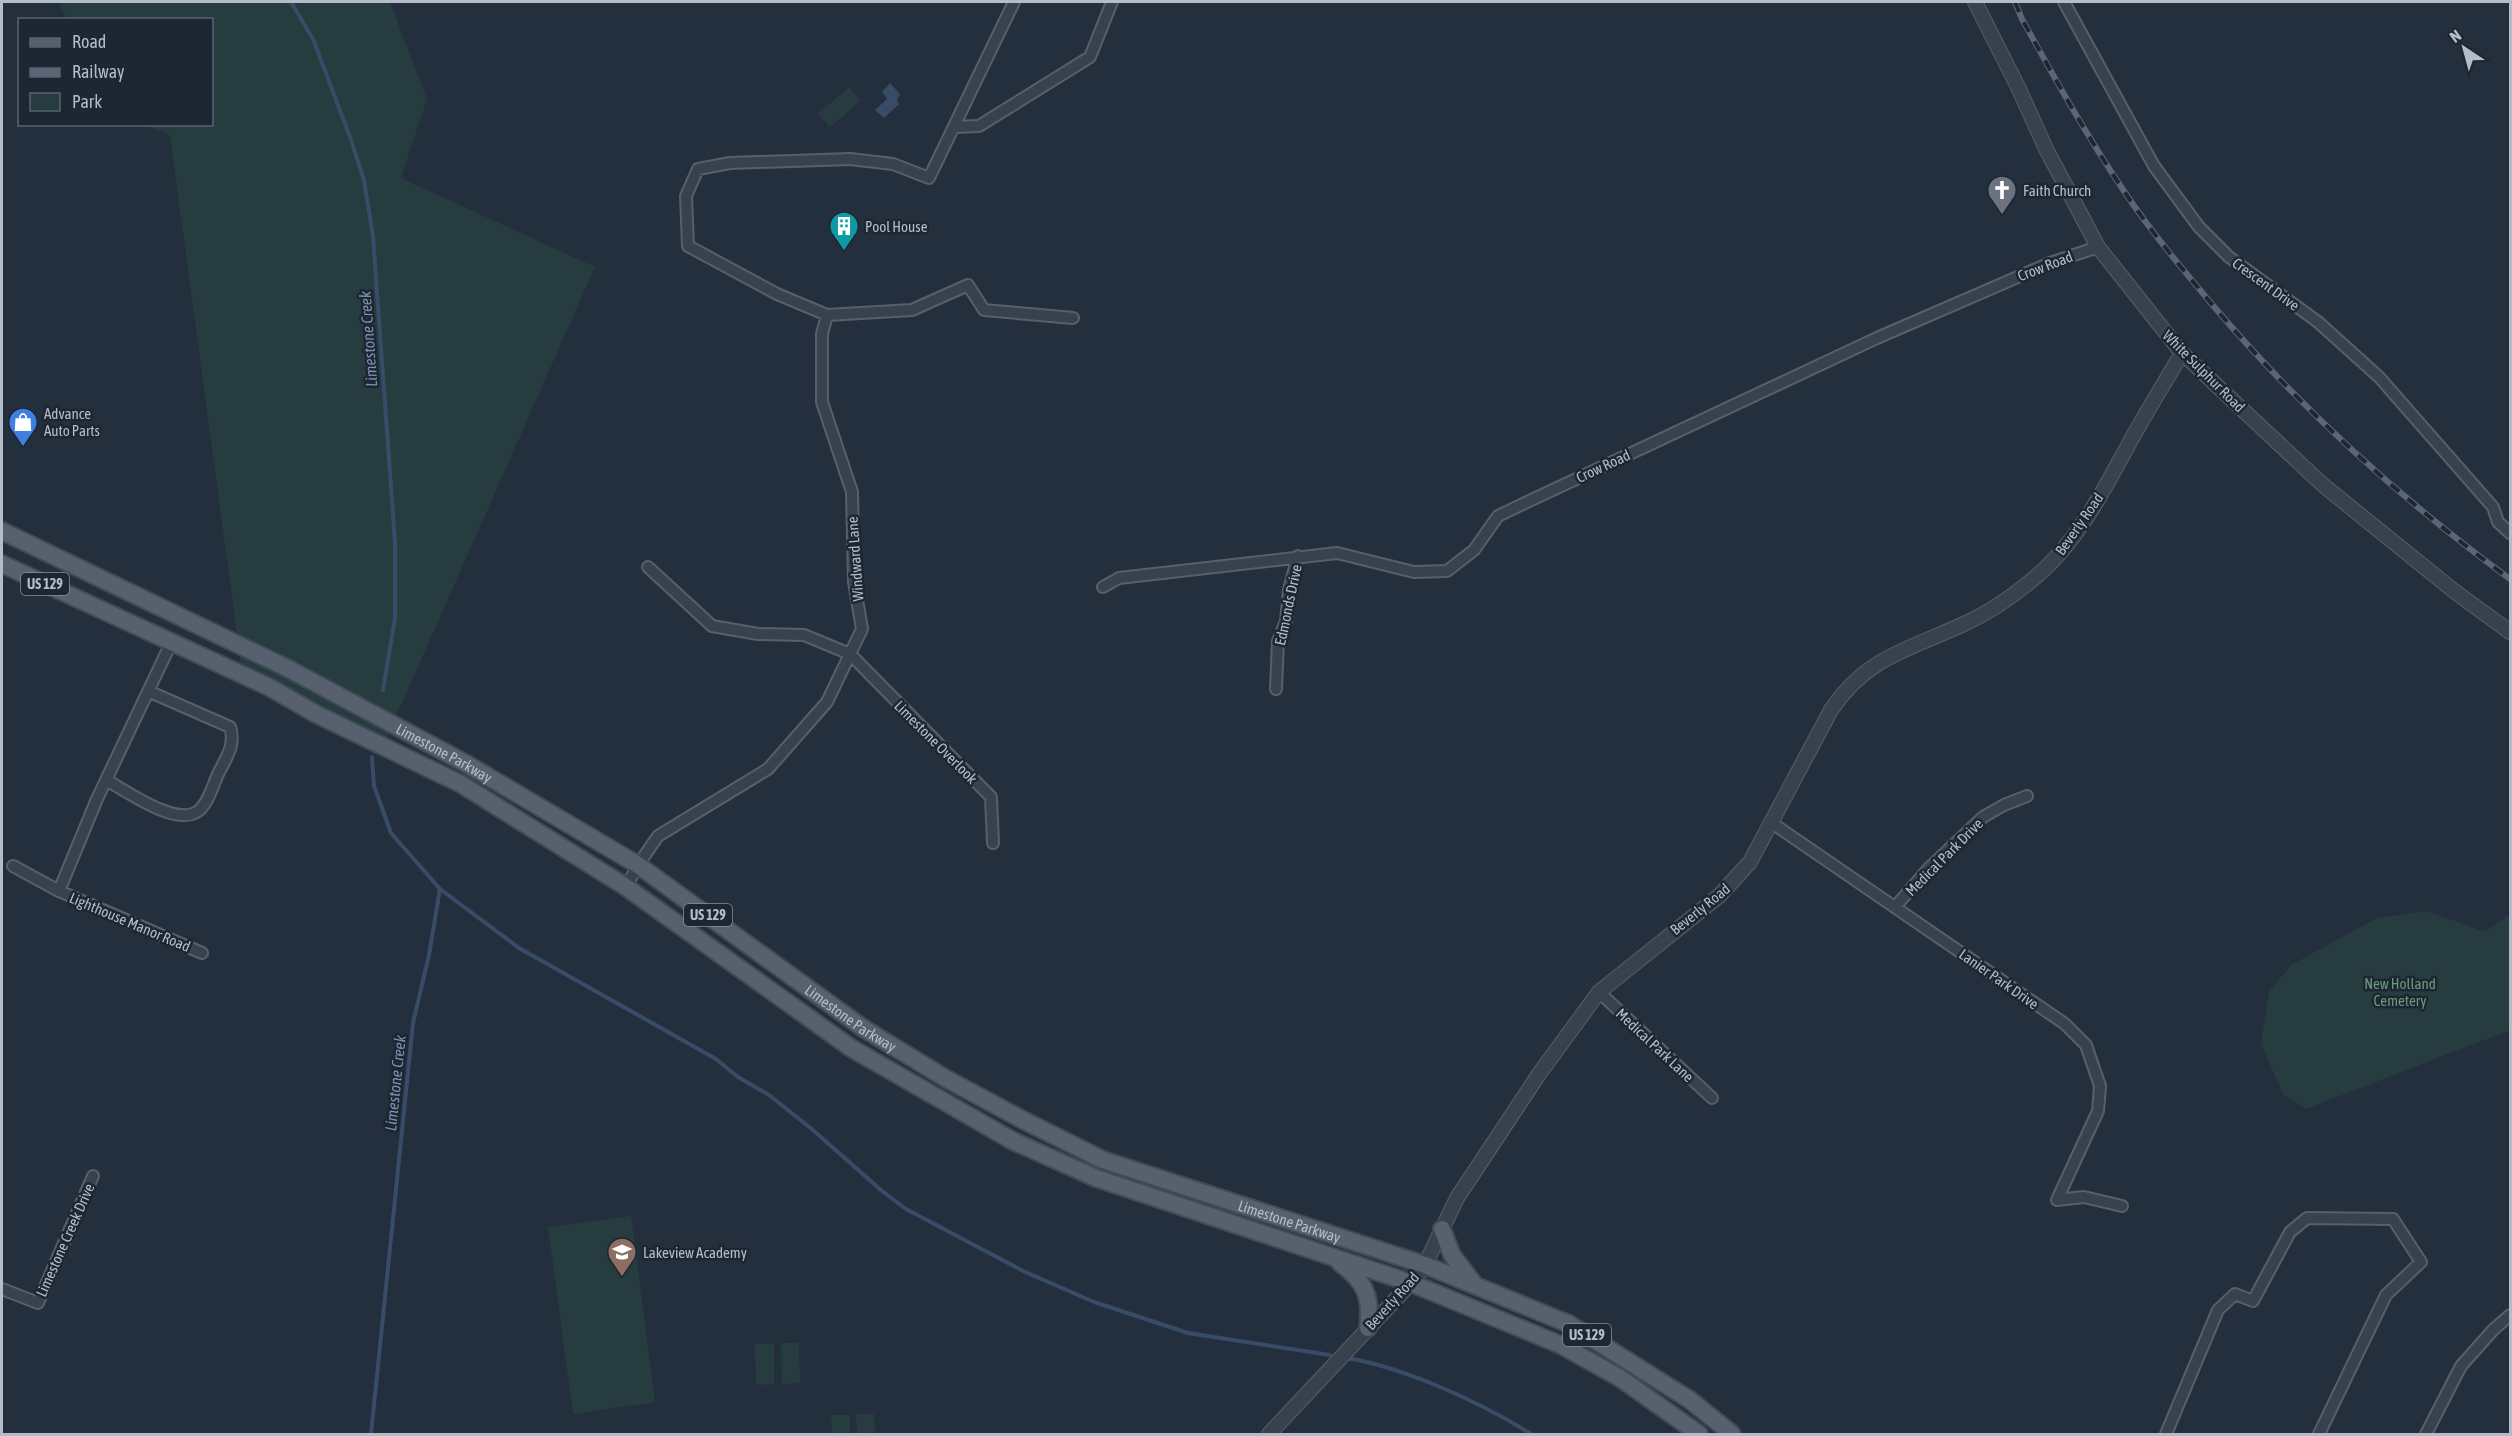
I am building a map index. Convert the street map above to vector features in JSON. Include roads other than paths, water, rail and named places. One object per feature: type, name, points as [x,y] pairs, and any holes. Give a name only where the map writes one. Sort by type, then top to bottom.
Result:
[{"type":"main road","name":"Limestone Parkway","points":[[2,531],[183,617],[368,709],[465,763],[638,865],[863,1028],[945,1078],[1023,1120],[1103,1160],[1425,1265],[1569,1324],[1690,1400],[1732,1434]]},
{"type":"main road","name":"Limestone Parkway","points":[[2,564],[269,687],[316,714],[461,784],[626,887],[851,1048],[1013,1141],[1096,1178],[1411,1283],[1561,1345],[1620,1378],[1699,1434]]},
{"type":"main road","points":[[172,641],[183,617]]},
{"type":"main road","points":[[1442,1229],[1452,1255],[1475,1285]]},
{"type":"main road","points":[[1329,1256],[1354,1273],[1361,1281],[1370,1312],[1368,1328]]},
{"type":"street","points":[[1014,2],[929,178],[893,164],[850,159],[729,163],[698,169],[686,196],[688,246],[777,294],[827,315],[912,310],[968,285],[984,310],[1073,318]]},
{"type":"street","points":[[954,127],[979,126],[1090,57],[1112,2]]},
{"type":"street","name":"White Sulphur Road","points":[[1975,2],[2046,149],[2098,248],[2182,353],[2323,485],[2454,591],[2511,632]]},
{"type":"street","name":"Crescent Drive","points":[[2064,2],[2154,166],[2199,227],[2229,256],[2318,322],[2379,377],[2493,507],[2498,522],[2511,533]]},
{"type":"street","name":"Crow Road","points":[[1103,587],[1119,578],[1337,553],[1414,572],[1448,571],[1474,550],[1498,516],[1877,338],[2050,262],[2098,248]]},
{"type":"street","name":"Windward Lane","points":[[626,887],[658,836],[768,769],[827,702],[861,629],[854,582],[852,492],[822,402],[822,334],[827,315]]},
{"type":"street","name":"Beverly Road","points":[[1269,1434],[1411,1283],[1425,1265],[1457,1198],[1481,1160],[1539,1074],[1599,992],[1719,896],[1750,862],[1831,710],[1845,689],[1858,676],[1901,651],[1968,622],[1995,606],[2018,591],[2062,552],[2102,493],[2182,353]]},
{"type":"street","name":"Edmonds Drive","points":[[1276,689],[1278,641],[1286,621],[1289,590],[1298,556]]},
{"type":"street","points":[[648,567],[712,626],[758,634],[804,635],[850,654]]},
{"type":"street","name":"Lighthouse Manor Road","points":[[59,891],[106,780],[172,641]]},
{"type":"street","name":"Limestone Overlook","points":[[850,654],[991,797],[993,843]]},
{"type":"street","points":[[106,780],[168,813],[183,816],[196,813],[204,804],[223,764],[232,744],[230,726],[148,691]]},
{"type":"street","name":"Medical Park Drive","points":[[1895,907],[1928,869],[1983,817],[2027,796]]},
{"type":"street","name":"Lanier Park Drive","points":[[1772,823],[2064,1024],[2086,1045],[2100,1086],[2098,1111],[2057,1200],[2084,1197],[2122,1206]]},
{"type":"street","name":"Lighthouse Manor Road","points":[[13,866],[59,891],[202,953]]},
{"type":"street","name":"Medical Park Lane","points":[[1599,992],[1712,1098]]},
{"type":"street","name":"Limestone Creek Drive","points":[[2,1289],[38,1303],[93,1176]]},
{"type":"street","points":[[2166,1434],[2218,1310],[2235,1294],[2253,1301],[2290,1232],[2307,1218],[2393,1219],[2421,1262],[2386,1295],[2319,1434]]},
{"type":"street","points":[[2426,1434],[2461,1366],[2493,1330],[2511,1315]]},
{"type":"water","points":[[890,83],[900,94],[897,100],[899,104],[884,118],[875,110],[887,99],[882,92]]},
{"type":"waterway","name":"Limestone Creek","points":[[291,2],[313,39],[350,137],[364,180],[373,237],[395,542],[395,618],[383,690]]},
{"type":"waterway","points":[[372,757],[374,786],[391,833],[440,889],[519,948],[716,1059],[738,1077],[769,1095],[906,1209],[1023,1271],[1094,1302],[1188,1333],[1330,1355]]},
{"type":"waterway","name":"Limestone Creek","points":[[371,1434],[413,1023],[429,955],[440,889]]},
{"type":"waterway","points":[[1347,1358],[1418,1378],[1489,1410],[1531,1434]]},
{"type":"railway","points":[[2015,2],[2058,84],[2110,170],[2134,206],[2216,309],[2283,383],[2355,453],[2431,518],[2510,579]]},
{"type":"place","name":"Faith Church","points":[[2002,216]]},
{"type":"place","name":"Pool House","points":[[844,252]]},
{"type":"place","name":"Advance Auto Parts","points":[[23,448]]},
{"type":"place","name":"Lakeview Academy","points":[[622,1278]]},
{"type":"park label","name":"New Holland Cemetery","points":[[2400,992]]}]
